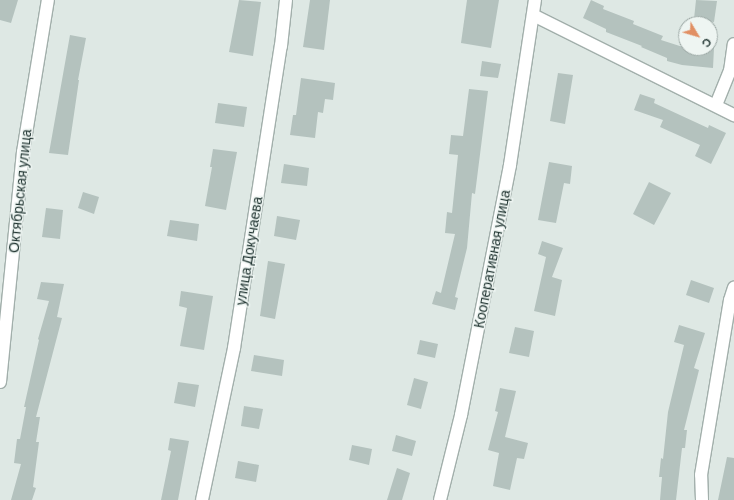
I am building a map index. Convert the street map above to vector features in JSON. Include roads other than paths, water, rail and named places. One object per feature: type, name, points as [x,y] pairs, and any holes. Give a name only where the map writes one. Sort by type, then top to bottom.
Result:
[{"type":"street","name":"Октябрьская улица","points":[[0,382],[23,152],[48,0]]},
{"type":"street","name":"улица Докучаева","points":[[202,500],[234,348],[281,46],[286,0]]},
{"type":"street","name":"Кооперативная улица","points":[[440,500],[461,415],[510,165],[535,0]]},
{"type":"street","points":[[533,15],[734,115]]},
{"type":"street","points":[[716,105],[730,71],[734,44]]},
{"type":"street","points":[[702,500],[700,475],[730,300],[734,288]]}]
